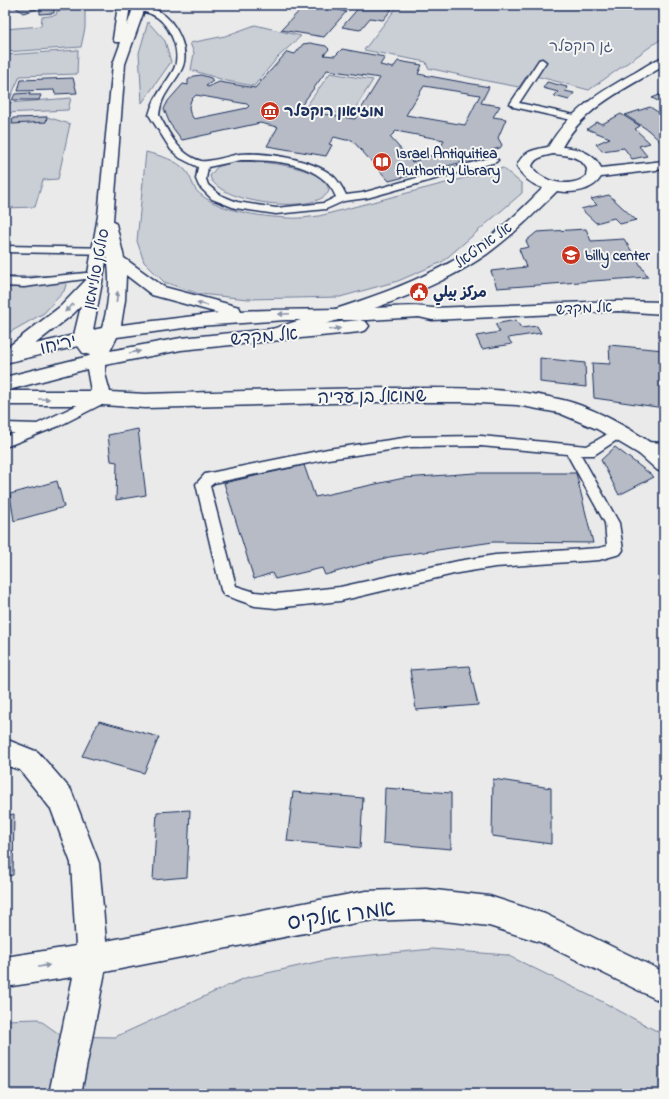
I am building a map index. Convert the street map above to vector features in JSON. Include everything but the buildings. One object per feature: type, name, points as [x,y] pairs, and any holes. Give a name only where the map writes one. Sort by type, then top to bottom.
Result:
[{"type":"street","points":[[119,64],[119,34],[124,6]]},
{"type":"street","name":"סולטן סולימאן","points":[[97,360],[110,332],[117,296],[106,216],[119,64],[140,7]]},
{"type":"street","points":[[553,150],[559,138],[576,118],[588,107],[664,61]]},
{"type":"street","points":[[553,150],[569,152],[580,155],[589,161],[594,167],[596,173],[594,178],[588,183],[578,187],[553,187],[531,177],[526,171],[524,164],[533,155],[553,150]]},
{"type":"street","points":[[596,173],[619,169],[664,166]]},
{"type":"street","name":"אל אח'טאל","points":[[337,314],[403,291],[453,268],[481,250],[553,187]]},
{"type":"street","points":[[111,254],[136,276],[158,292],[192,302],[253,316]]},
{"type":"street","name":"סולטן סולימאן","points":[[82,338],[95,277],[111,254]]},
{"type":"street","points":[[5,357],[58,318],[76,301],[95,277]]},
{"type":"street","name":"אל מקדש","points":[[97,360],[181,344],[413,320],[432,314],[618,306],[664,308]]},
{"type":"street","name":"אל מקדש","points":[[110,332],[191,321],[305,313],[337,314],[419,311],[432,314]]},
{"type":"street","points":[[268,336],[337,314]]},
{"type":"street","name":"יריחו","points":[[5,357],[110,332]]},
{"type":"street","points":[[82,338],[97,360],[96,370],[99,388],[103,398]]},
{"type":"street","name":"יריחו","points":[[5,384],[97,360]]},
{"type":"street","name":"שמואל בן עדיה","points":[[5,398],[103,398],[145,401],[372,395],[517,398],[563,407],[604,424],[618,433],[655,449],[664,465]]},
{"type":"street","points":[[5,752],[29,761],[62,800],[85,863],[92,959],[65,1094]]},
{"type":"street","name":"אמרו אלקיס","points":[[5,972],[92,959],[366,906],[426,904],[488,911],[545,929],[664,988]]},
{"type":"lane","points":[[124,6],[140,7],[154,12],[165,20],[179,42],[182,61],[178,70],[157,101],[154,115],[174,148],[183,156],[203,166]]},
{"type":"lane","points":[[542,62],[514,104],[576,118]]},
{"type":"lane","points":[[203,166],[215,161],[241,157],[277,159],[322,173],[336,184],[340,189],[342,198]]},
{"type":"lane","points":[[203,166],[201,179],[204,186],[216,197],[236,205],[276,211],[326,206],[342,198],[363,196],[493,160]]},
{"type":"lane","points":[[5,249],[111,254]]},
{"type":"lane","points":[[5,282],[24,283],[95,277]]},
{"type":"lane","points":[[5,442],[54,423],[103,398]]},
{"type":"lane","points":[[5,428],[40,428]]},
{"type":"lane","points":[[571,449],[612,523],[615,550],[599,554],[495,561],[458,566],[340,594],[276,601],[254,598],[229,590],[203,484],[210,478],[328,454],[410,442],[481,440],[571,449],[589,451],[618,433]]},
{"type":"green space","points":[[69,5],[85,5],[85,28],[81,47],[5,52],[5,29],[41,26],[42,17],[56,15],[57,11],[69,10]]},
{"type":"green space","name":"גן רוקפלר","points":[[389,5],[664,5],[664,37],[589,90],[528,74],[519,87],[428,68],[426,62],[364,50],[397,7]]},
{"type":"green space","points":[[148,22],[165,41],[171,62],[142,103],[139,53]]},
{"type":"green space","points":[[255,25],[301,36],[278,57],[254,86],[227,81],[191,70],[194,53],[190,43],[225,36]]},
{"type":"green space","points":[[78,50],[77,74],[20,76],[8,103],[71,98],[68,110],[5,113],[5,55]]},
{"type":"green space","points":[[330,73],[373,80],[351,115],[305,108]]},
{"type":"green space","points":[[47,117],[70,124],[58,179],[43,180],[35,207],[5,208],[5,119]]},
{"type":"green space","points":[[146,152],[168,158],[182,167],[188,173],[196,190],[214,203],[239,212],[266,216],[296,218],[319,216],[503,168],[522,184],[522,193],[442,262],[398,281],[340,297],[248,299],[199,294],[164,282],[144,262],[137,241]]},
{"type":"green space","points":[[237,161],[289,166],[304,170],[316,175],[325,182],[329,191],[321,199],[306,203],[267,203],[247,199],[229,193],[216,185],[210,176],[217,167]]},
{"type":"green space","points":[[69,275],[64,291],[44,313],[5,335],[5,277]]},
{"type":"green space","points":[[432,949],[507,955],[601,1001],[664,1035],[664,1094],[5,1094],[5,1020],[38,1019],[62,1036],[115,1037],[245,978],[330,959]]},
{"type":"place","name":"מוזיאון רוקפלר","points":[[270,111]]},
{"type":"place","name":"Israel Antiquitiea Authority Library","points":[[382,162]]},
{"type":"place","name":"billy center","points":[[571,255]]},
{"type":"place","name":"مركز بيلي","points":[[419,292]]}]
